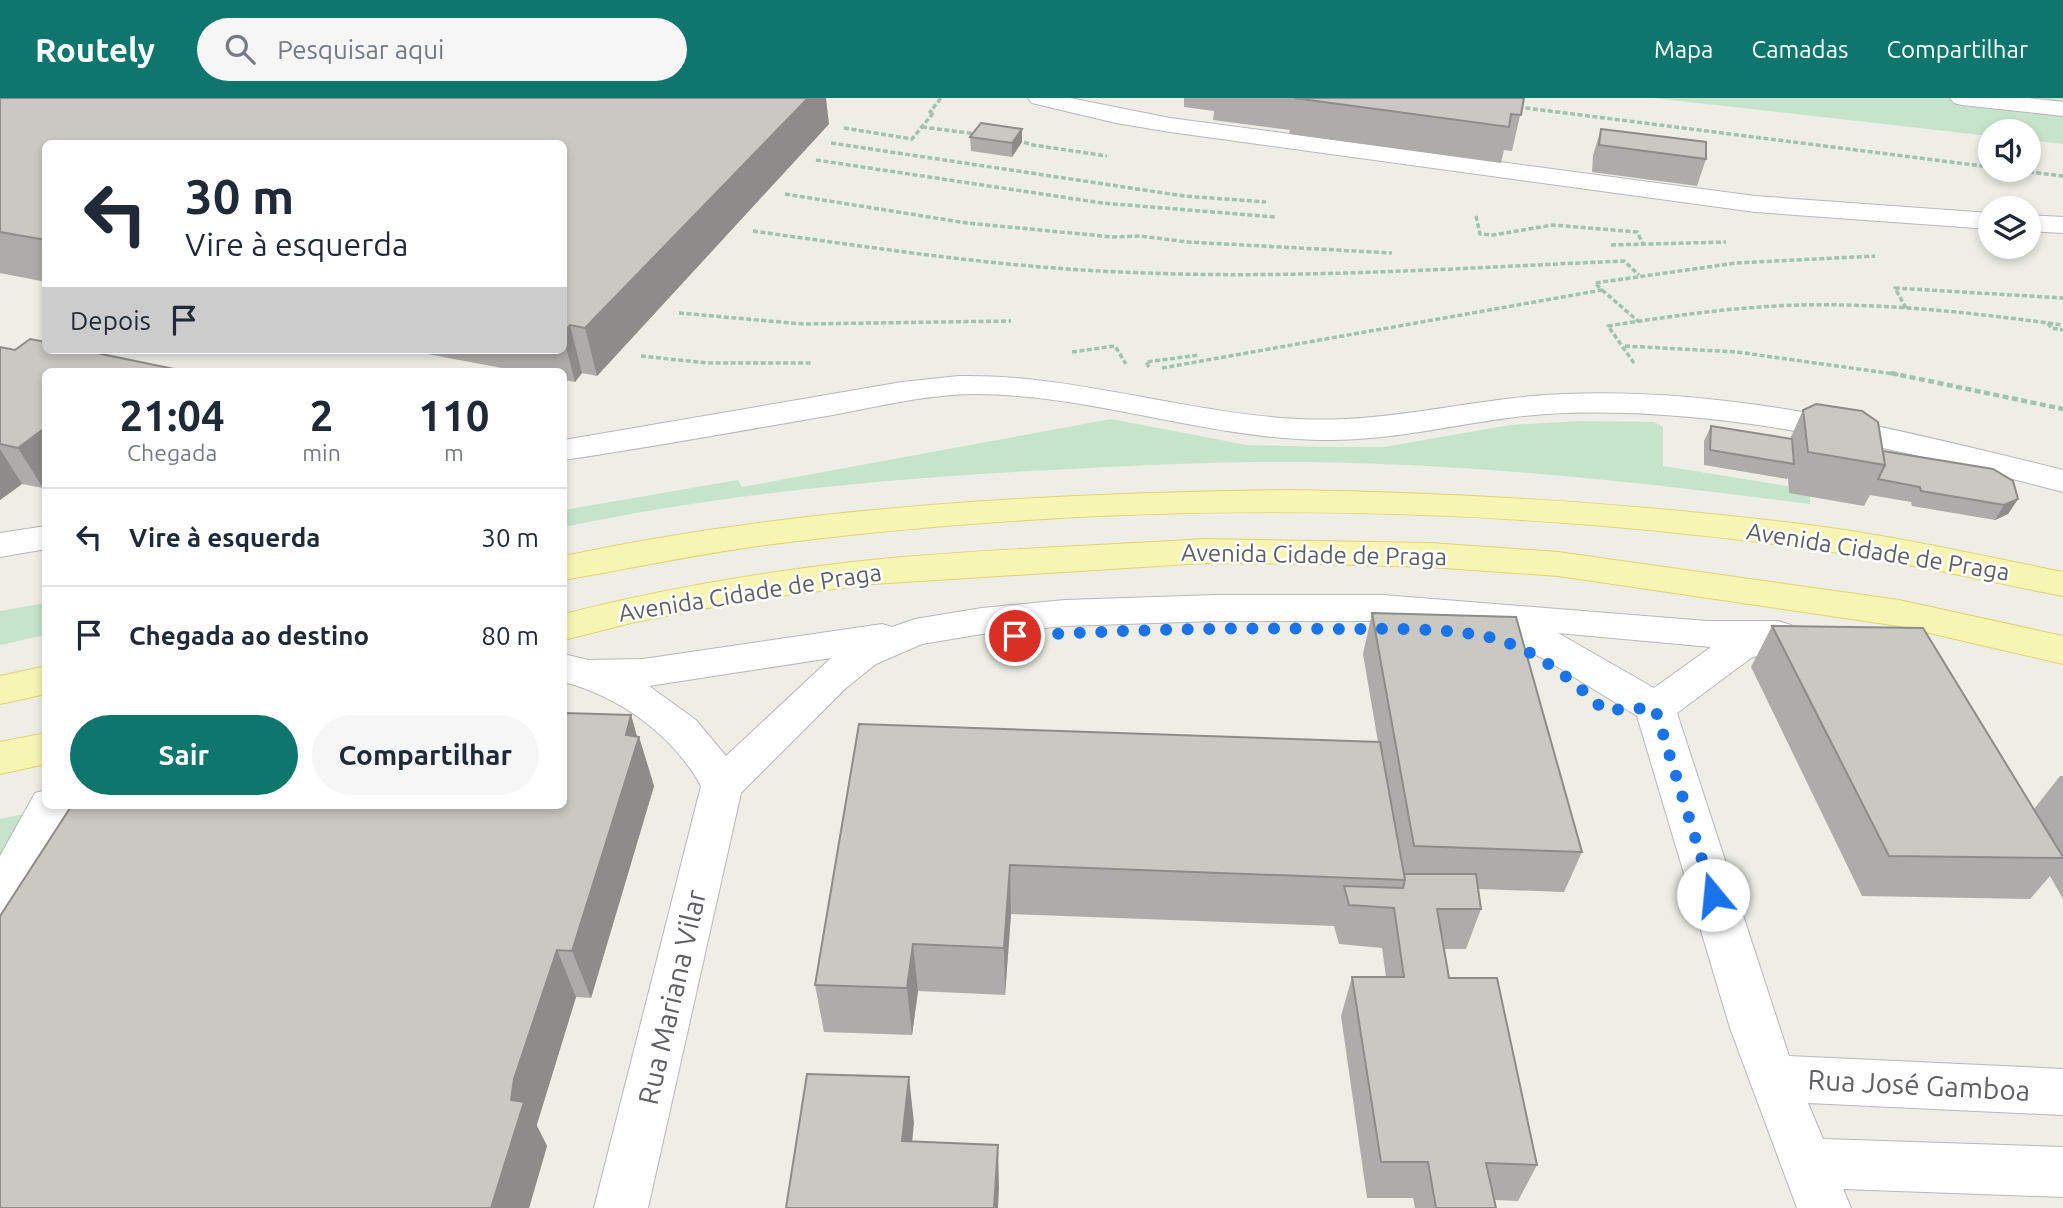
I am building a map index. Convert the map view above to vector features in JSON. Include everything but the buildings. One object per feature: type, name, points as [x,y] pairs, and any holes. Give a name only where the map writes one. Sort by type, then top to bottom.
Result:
[{"type":"main road","name":"Avenida Cidade de Praga","points":[[567,567],[639,553],[860,522],[1120,504],[1260,500],[1483,505],[1578,511],[1827,540],[2063,584]]},
{"type":"main road","name":"Avenida Cidade de Praga","points":[[567,626],[635,609],[712,595],[873,572],[1205,551],[1430,555],[1558,564],[1899,613],[2063,650]]},
{"type":"main road","points":[[0,690],[42,681]]},
{"type":"main road","points":[[0,758],[42,749]]},
{"type":"street","points":[[1040,98],[1116,116],[1170,125],[1755,204],[1978,220]]},
{"type":"street","points":[[1962,98],[2063,109]]},
{"type":"street","points":[[2041,224],[2063,225]]},
{"type":"street","points":[[567,449],[910,390],[985,385],[1028,387],[1183,415],[1291,429],[1368,429],[1563,403],[1623,404],[1706,411],[1772,418],[1860,435],[2063,481]]},
{"type":"street","points":[[0,545],[42,538]]},
{"type":"street","points":[[576,671],[643,673],[982,621],[1065,613],[1215,608],[1383,608],[1584,622],[1731,636],[1808,631],[1997,636]]},
{"type":"street","points":[[1465,615],[1505,625],[1536,637],[1655,708],[1754,1028],[1816,1185],[2063,1172]]},
{"type":"street","points":[[576,671],[660,712],[697,746],[722,786],[862,654],[915,632]]},
{"type":"street","points":[[1655,708],[1737,648],[1778,634]]},
{"type":"street","name":"Rua Mariana Vilar","points":[[621,1208],[722,786]]},
{"type":"street","points":[[0,898],[48,809]]},
{"type":"street","name":"Rua José Gamboa","points":[[1774,1078],[2063,1092]]},
{"type":"path","points":[[844,128],[912,139],[934,113],[930,111],[941,98]]},
{"type":"path","points":[[1506,105],[1978,165]]},
{"type":"path","points":[[831,143],[1184,196],[1266,202]]},
{"type":"path","points":[[816,160],[1121,205],[1275,217]]},
{"type":"path","points":[[2041,173],[2063,176]]},
{"type":"path","points":[[785,194],[991,226],[1113,237],[1140,236],[1188,242],[1392,253]]},
{"type":"path","points":[[1476,216],[1480,234],[1493,235],[1553,225],[1637,232],[1643,244]]},
{"type":"path","points":[[752,231],[948,259],[1171,274],[1368,272],[1624,261],[1640,276]]},
{"type":"path","points":[[1638,321],[1595,282],[1759,261],[1875,256]]},
{"type":"path","points":[[1906,308],[1895,288],[2063,298]]},
{"type":"path","points":[[1141,371],[1602,289]]},
{"type":"path","points":[[1639,367],[1608,326],[1707,311],[1774,306],[1906,308],[2063,325]]},
{"type":"path","points":[[680,313],[759,323],[817,325],[1011,321]]},
{"type":"path","points":[[2048,323],[2051,328],[2063,330]]},
{"type":"path","points":[[1061,354],[1115,346],[1132,372]]},
{"type":"path","points":[[1624,346],[1709,348],[1825,361],[1913,375],[2063,408]]},
{"type":"path","points":[[1155,361],[1199,355]]},
{"type":"path","points":[[641,356],[708,363],[820,363]]},
{"type":"green space","points":[[1653,98],[2063,98],[2063,144],[2041,141],[2041,119],[1978,119],[1978,135]]},
{"type":"green space","points":[[1111,419],[1247,445],[1325,447],[1384,447],[1510,425],[1579,421],[1654,422],[1663,427],[1663,466],[1788,486],[1789,493],[1810,496],[1810,504],[1618,481],[1489,470],[1360,463],[1225,462],[1013,472],[843,485],[731,498],[567,526],[567,509],[738,480],[742,487]]},
{"type":"green space","points":[[42,604],[42,636],[0,645],[0,611]]},
{"type":"green space","points":[[24,814],[0,856],[0,819]]},
{"type":"route","points":[[1015,636],[1236,627],[1410,629],[1489,637],[1541,657],[1604,710],[1655,708],[1713,895]]}]
